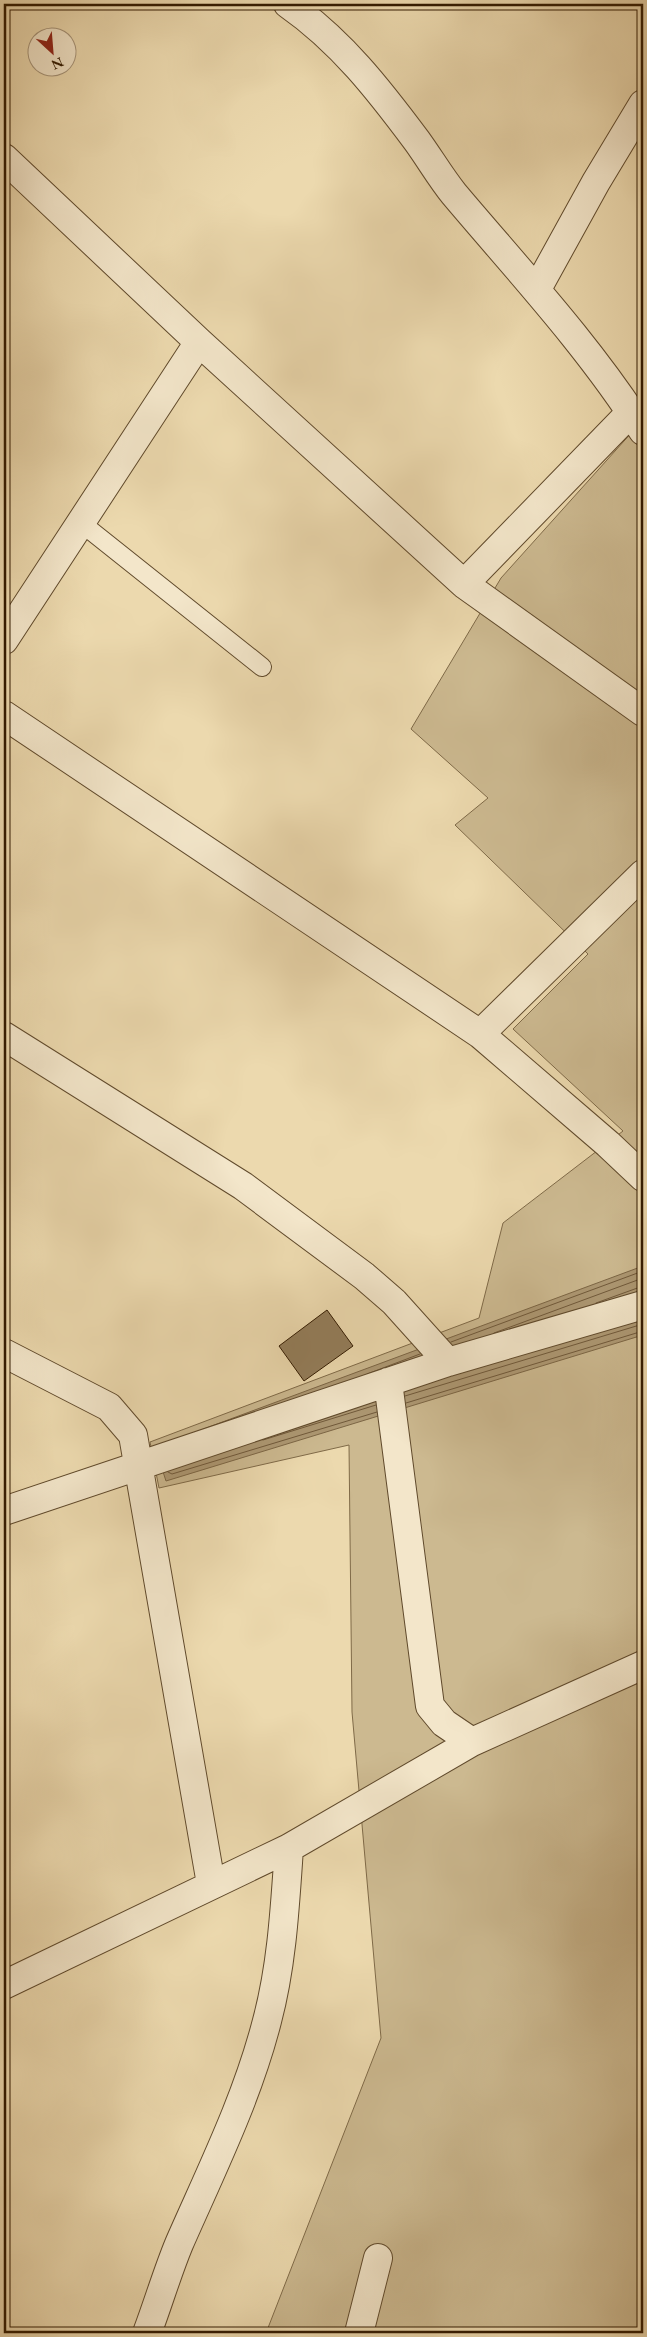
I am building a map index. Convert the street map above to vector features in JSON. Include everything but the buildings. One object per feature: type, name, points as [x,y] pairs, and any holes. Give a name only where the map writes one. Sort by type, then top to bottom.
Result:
[{"type":"street","points":[[288,4],[307,17],[340,46],[369,77],[453,192],[537,289],[637,421],[464,584]]},
{"type":"street","points":[[537,289],[596,182],[643,104]]},
{"type":"street","points":[[4,158],[199,342],[464,584],[643,712]]},
{"type":"street","points":[[4,640],[199,342]]},
{"type":"street","points":[[4,715],[480,1034],[608,1144],[643,1177]]},
{"type":"street","points":[[480,1034],[643,874]]},
{"type":"street","points":[[4,1036],[243,1186],[364,1276],[394,1302],[448,1362]]},
{"type":"street","points":[[4,1511],[448,1362],[643,1305]]},
{"type":"street","points":[[4,1353],[109,1407],[133,1435],[211,1884]]},
{"type":"street","points":[[388,1382],[430,1706],[444,1723],[472,1742]]},
{"type":"street","points":[[4,1985],[289,1848],[472,1742],[643,1665]]},
{"type":"street","points":[[147,2333],[178,2246],[250,2079],[267,2023],[280,1952],[289,1848]]},
{"type":"street","points":[[359,2333],[378,2258]]},
{"type":"lane","points":[[80,522],[262,667]]},
{"type":"shaded area","points":[[642,421],[643,2333],[266,2333],[381,2038],[352,1712],[349,1445],[159,1488],[150,1442],[479,1318],[503,1223],[623,1131],[513,1029],[588,954],[455,825],[488,798],[411,729],[501,578]]},
{"type":"water","points":[[643,1266],[643,1335],[166,1481],[155,1447]]}]
